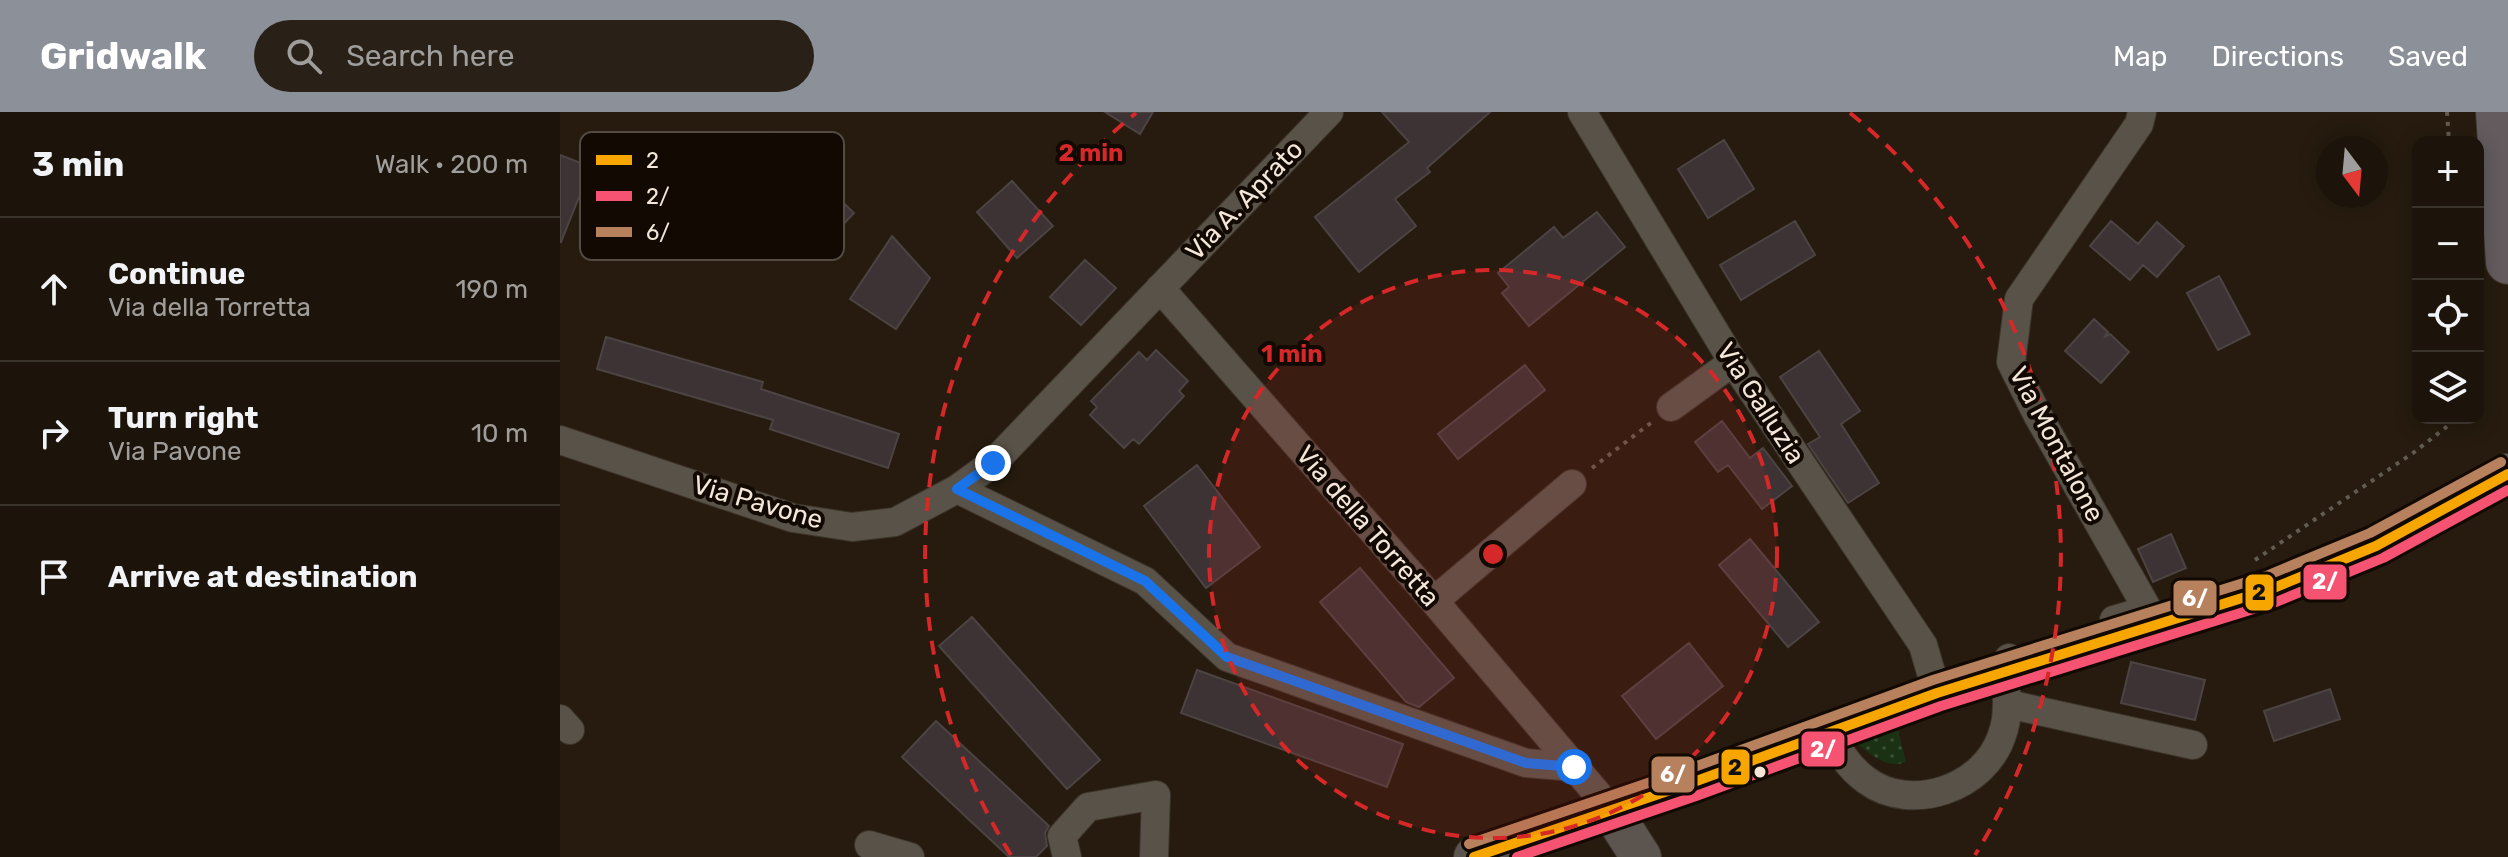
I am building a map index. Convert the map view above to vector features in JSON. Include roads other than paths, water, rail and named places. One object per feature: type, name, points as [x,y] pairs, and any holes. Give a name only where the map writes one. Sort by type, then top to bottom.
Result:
[{"type":"highway","points":[[2498,112],[2508,262]]},
{"type":"main road","points":[[1474,857],[1691,783],[1937,693],[2005,688],[2271,589],[2376,546],[2508,474]]},
{"type":"main road","name":"Via della Torretta","points":[[1611,810],[1641,857]]},
{"type":"street","name":"Via A. Aprato","points":[[993,463],[1329,112]]},
{"type":"street","name":"Via Galluzia","points":[[1582,112],[1733,362],[1923,645],[1937,693]]},
{"type":"street","name":"Via Montalone","points":[[2005,688],[2012,652],[2148,610],[2011,362],[2019,299],[2139,124],[2142,112]]},
{"type":"street","name":"Via della Torretta","points":[[1160,288],[1434,601],[1611,810]]},
{"type":"street","points":[[1671,407],[1733,362]]},
{"type":"street","name":"Via Pavone","points":[[560,440],[793,518],[852,527],[895,522],[957,489],[993,463]]},
{"type":"street","points":[[1434,601],[1572,484]]},
{"type":"street","points":[[957,489],[1145,581],[1227,657],[1526,763],[1574,767]]},
{"type":"street","points":[[1829,732],[1844,760],[1868,782],[1898,794],[1930,795],[1961,784],[1986,764],[2002,736],[2005,688],[2193,745]]},
{"type":"street","points":[[1067,857],[1062,836],[1088,807],[1156,795],[1154,857]]},
{"type":"street","points":[[869,845],[910,857]]}]
